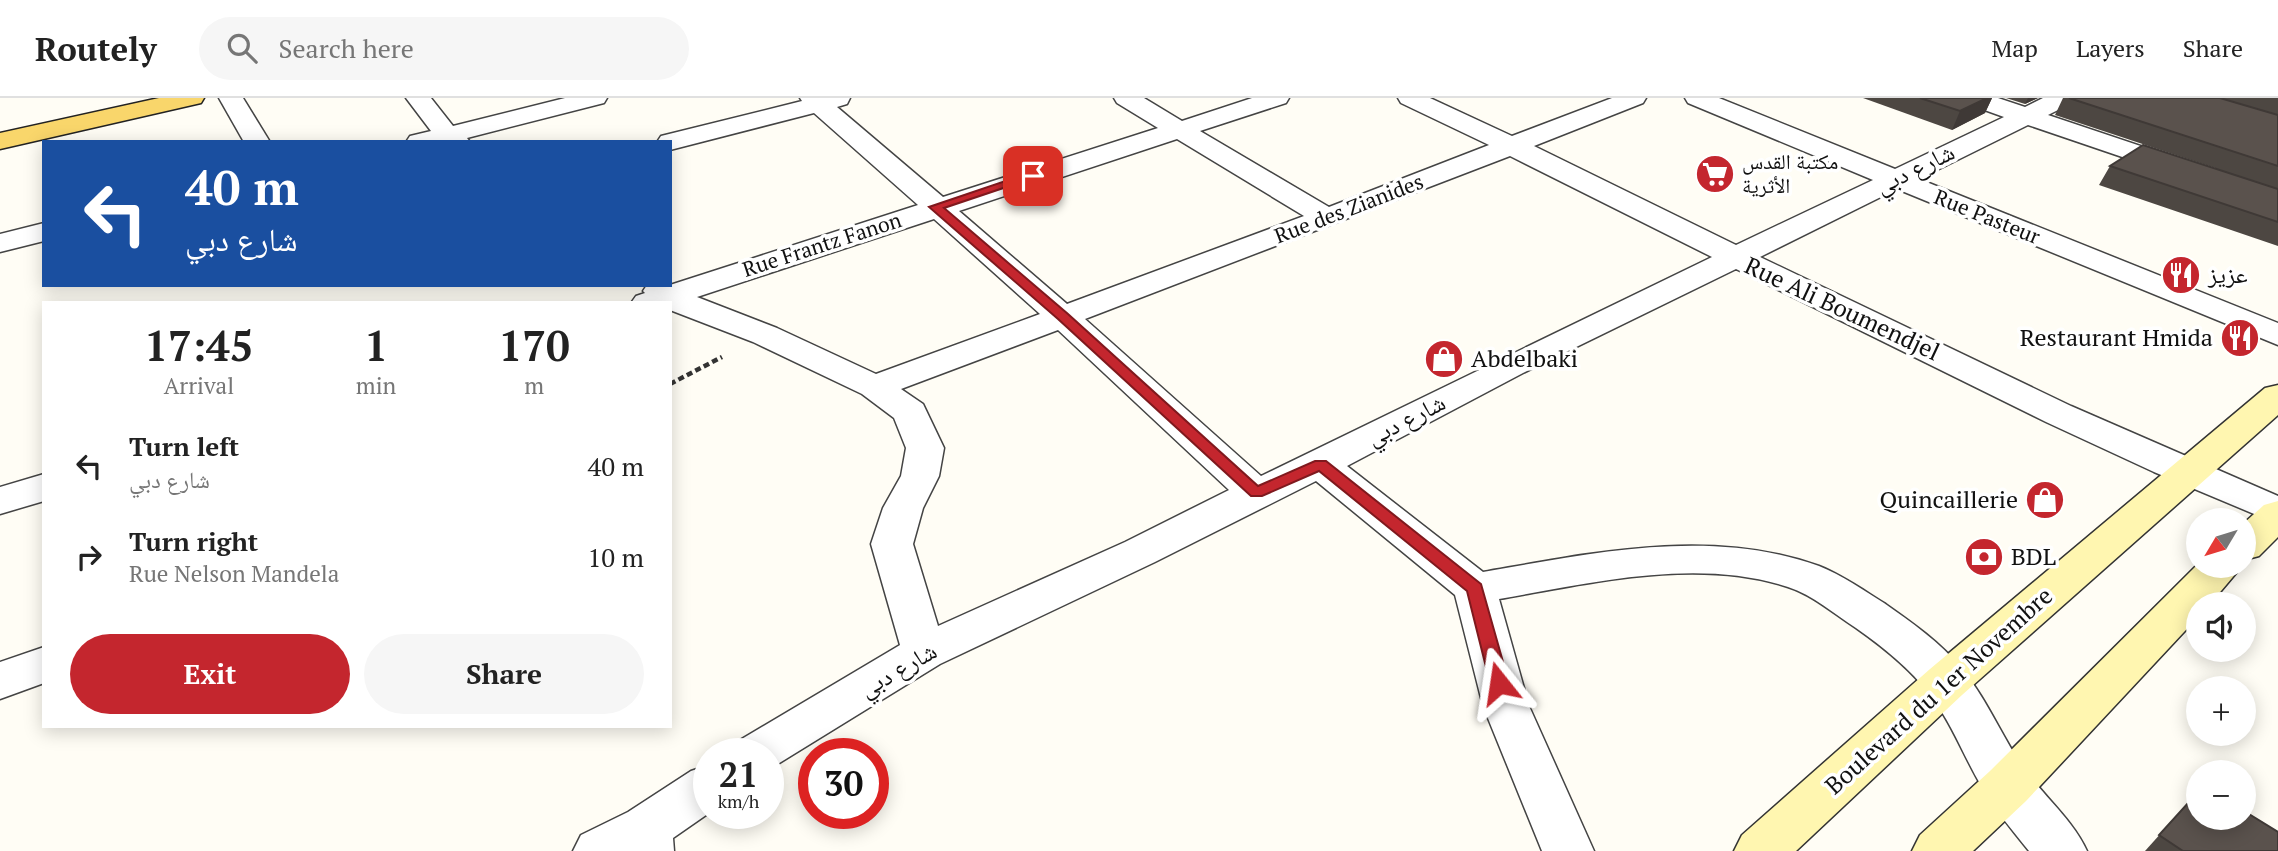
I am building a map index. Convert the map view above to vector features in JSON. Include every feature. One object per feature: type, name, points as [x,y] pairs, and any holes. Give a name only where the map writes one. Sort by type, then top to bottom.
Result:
[{"type":"main road","points":[[0,141],[192,98]]},
{"type":"main road","name":"Boulevard du 1er Novembre","points":[[1760,851],[1946,682],[2278,396]]},
{"type":"main road","points":[[2256,534],[2278,512]]},
{"type":"main road","points":[[1938,851],[2008,786],[2209,578]]},
{"type":"street","points":[[230,98],[256,140]]},
{"type":"street","points":[[418,98],[452,138],[595,98]]},
{"type":"street","points":[[1126,98],[1327,218]]},
{"type":"street","name":"Rue Frantz Fanon","points":[[655,295],[1277,98]]},
{"type":"street","name":"Rue Ali Boumendjel","points":[[1410,98],[1511,145],[1734,257],[2188,474],[2278,512]]},
{"type":"street","name":"Rue des Zianides","points":[[874,387],[1327,218],[1634,98]]},
{"type":"street","name":"Rue Pasteur","points":[[1697,98],[2278,335]]},
{"type":"street","points":[[1974,98],[2278,201]]},
{"type":"street","name":"شارع دبي","points":[[783,738],[924,652],[1140,552],[1511,366],[2063,98]]},
{"type":"street","points":[[672,141],[825,100],[935,207],[1063,317],[1256,493]]},
{"type":"street","points":[[0,243],[42,232]]},
{"type":"street","points":[[655,295],[672,301]]},
{"type":"street","points":[[672,301],[765,335],[874,387],[910,412],[925,448],[920,476],[903,508],[892,544],[924,652]]},
{"type":"street","points":[[1320,464],[1475,588],[1506,706],[1568,851]]},
{"type":"street","points":[[0,501],[42,488]]},
{"type":"street","points":[[1475,588],[1611,565],[1725,562],[1770,567],[1798,574],[1833,592],[1901,636],[1946,682],[2008,786],[2061,851]]},
{"type":"street","points":[[0,681],[42,665]]},
{"type":"street","points":[[599,851],[647,840],[693,800]]},
{"type":"path","points":[[672,383],[765,335]]},
{"type":"building","points":[[1920,98],[1987,98],[1960,111]]},
{"type":"building","points":[[2069,98],[2220,98],[2278,115],[2278,166]]},
{"type":"building","points":[[2143,145],[2278,189],[2278,222],[2110,166]]},
{"type":"building","points":[[2186,805],[2186,830],[2256,830],[2256,818],[2278,832],[2278,851],[2183,851],[2159,835]]},
{"type":"place","name":"مكتبة القدس الأثرية","points":[[1715,174]]},
{"type":"place","name":"عزيز","points":[[2181,275]]},
{"type":"place","name":"Restaurant Hmida","points":[[2240,338]]},
{"type":"place","name":"Abdelbaki","points":[[1444,359]]},
{"type":"place","name":"Quincaillerie","points":[[2045,500]]},
{"type":"place","name":"BDL","points":[[1984,557]]},
{"type":"route","points":[[1033,176],[935,207],[1063,317],[1256,493],[1320,464],[1475,588],[1499,683]]}]
